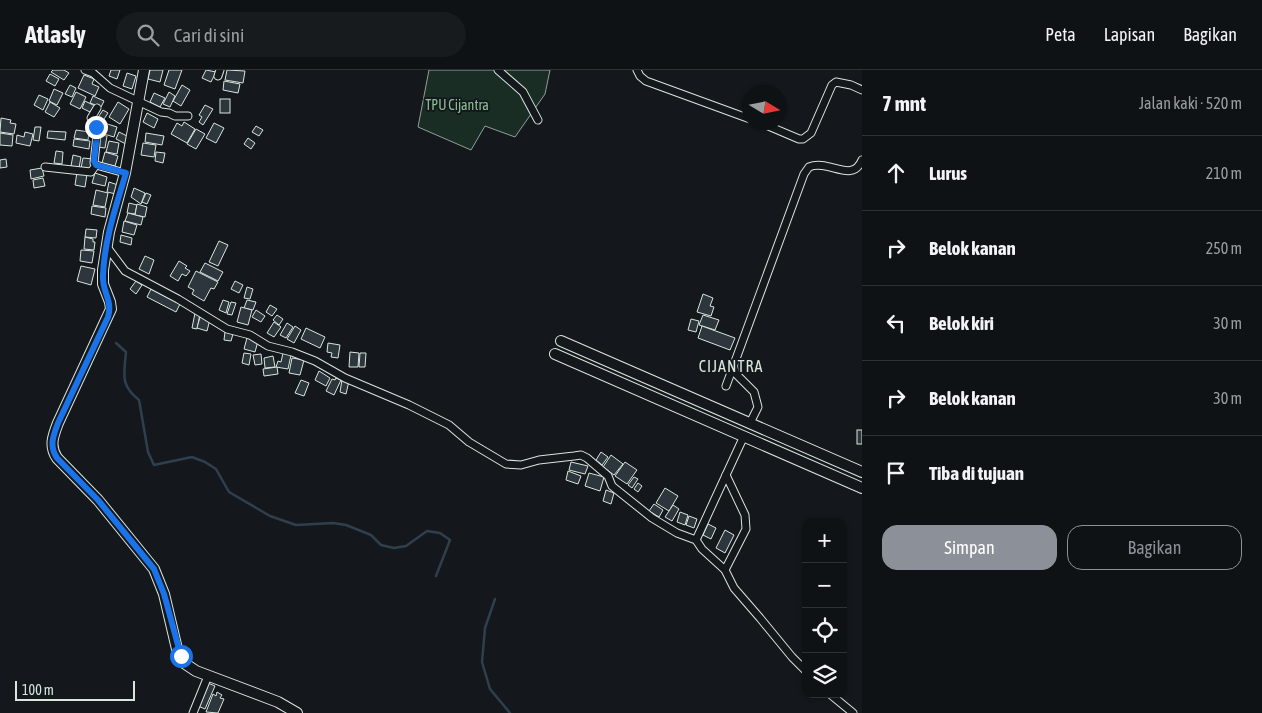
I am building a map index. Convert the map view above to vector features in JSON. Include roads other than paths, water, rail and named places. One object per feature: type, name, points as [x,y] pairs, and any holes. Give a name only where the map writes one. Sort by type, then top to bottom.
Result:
[{"type":"street","points":[[85,70],[93,73],[110,88],[161,112],[175,116],[188,116]]},
{"type":"street","points":[[144,70],[126,173],[107,247],[103,277],[111,309],[58,423],[52,441],[53,451],[57,458],[98,500],[154,569],[164,594],[184,663],[190,668],[208,676],[278,702],[297,713]]},
{"type":"street","points":[[498,70],[523,92],[538,120]]},
{"type":"street","points":[[637,70],[646,81],[742,116]]},
{"type":"street","points":[[778,130],[803,139],[811,133],[832,86],[836,82],[862,90]]},
{"type":"street","points":[[96,165],[94,161],[97,135],[96,127],[91,118],[97,108]]},
{"type":"street","points":[[726,386],[804,174],[809,167],[820,164],[850,171],[856,168],[862,160]]},
{"type":"street","points":[[96,165],[126,173]]},
{"type":"street","points":[[45,167],[91,172],[96,165]]},
{"type":"street","points":[[107,247],[125,271],[178,299],[221,326],[250,335],[271,348],[292,352],[315,361],[345,378],[409,405],[449,425],[469,442],[506,464],[521,464],[581,455],[587,458],[608,476],[612,486],[652,518],[696,540],[702,550],[725,570],[734,588],[802,667]]},
{"type":"street","points":[[561,341],[862,472]]},
{"type":"street","points":[[555,354],[862,488]]},
{"type":"street","points":[[733,364],[736,374],[754,392],[758,407],[750,423]]},
{"type":"street","points":[[658,399],[663,385]]},
{"type":"street","points":[[696,540],[744,436]]},
{"type":"street","points":[[798,460],[804,447]]},
{"type":"street","points":[[725,570],[746,529],[745,515],[726,475]]},
{"type":"street","points":[[193,713],[208,676]]},
{"type":"street","points":[[835,698],[853,713]]},
{"type":"waterway","points":[[116,343],[126,352],[126,384],[133,395],[139,400],[148,452],[154,465],[192,457],[205,462],[216,469],[229,492],[270,516],[296,525],[333,523],[346,525],[371,535],[381,545],[394,548],[406,546],[427,531],[440,533],[450,540],[436,576]]},
{"type":"waterway","points":[[495,599],[485,628],[482,662],[490,689],[510,713]]},
{"type":"district","name":"CIJANTRA","points":[[731,366]]},
{"type":"park label","name":"TPU Cijantra","points":[[457,105]]}]
